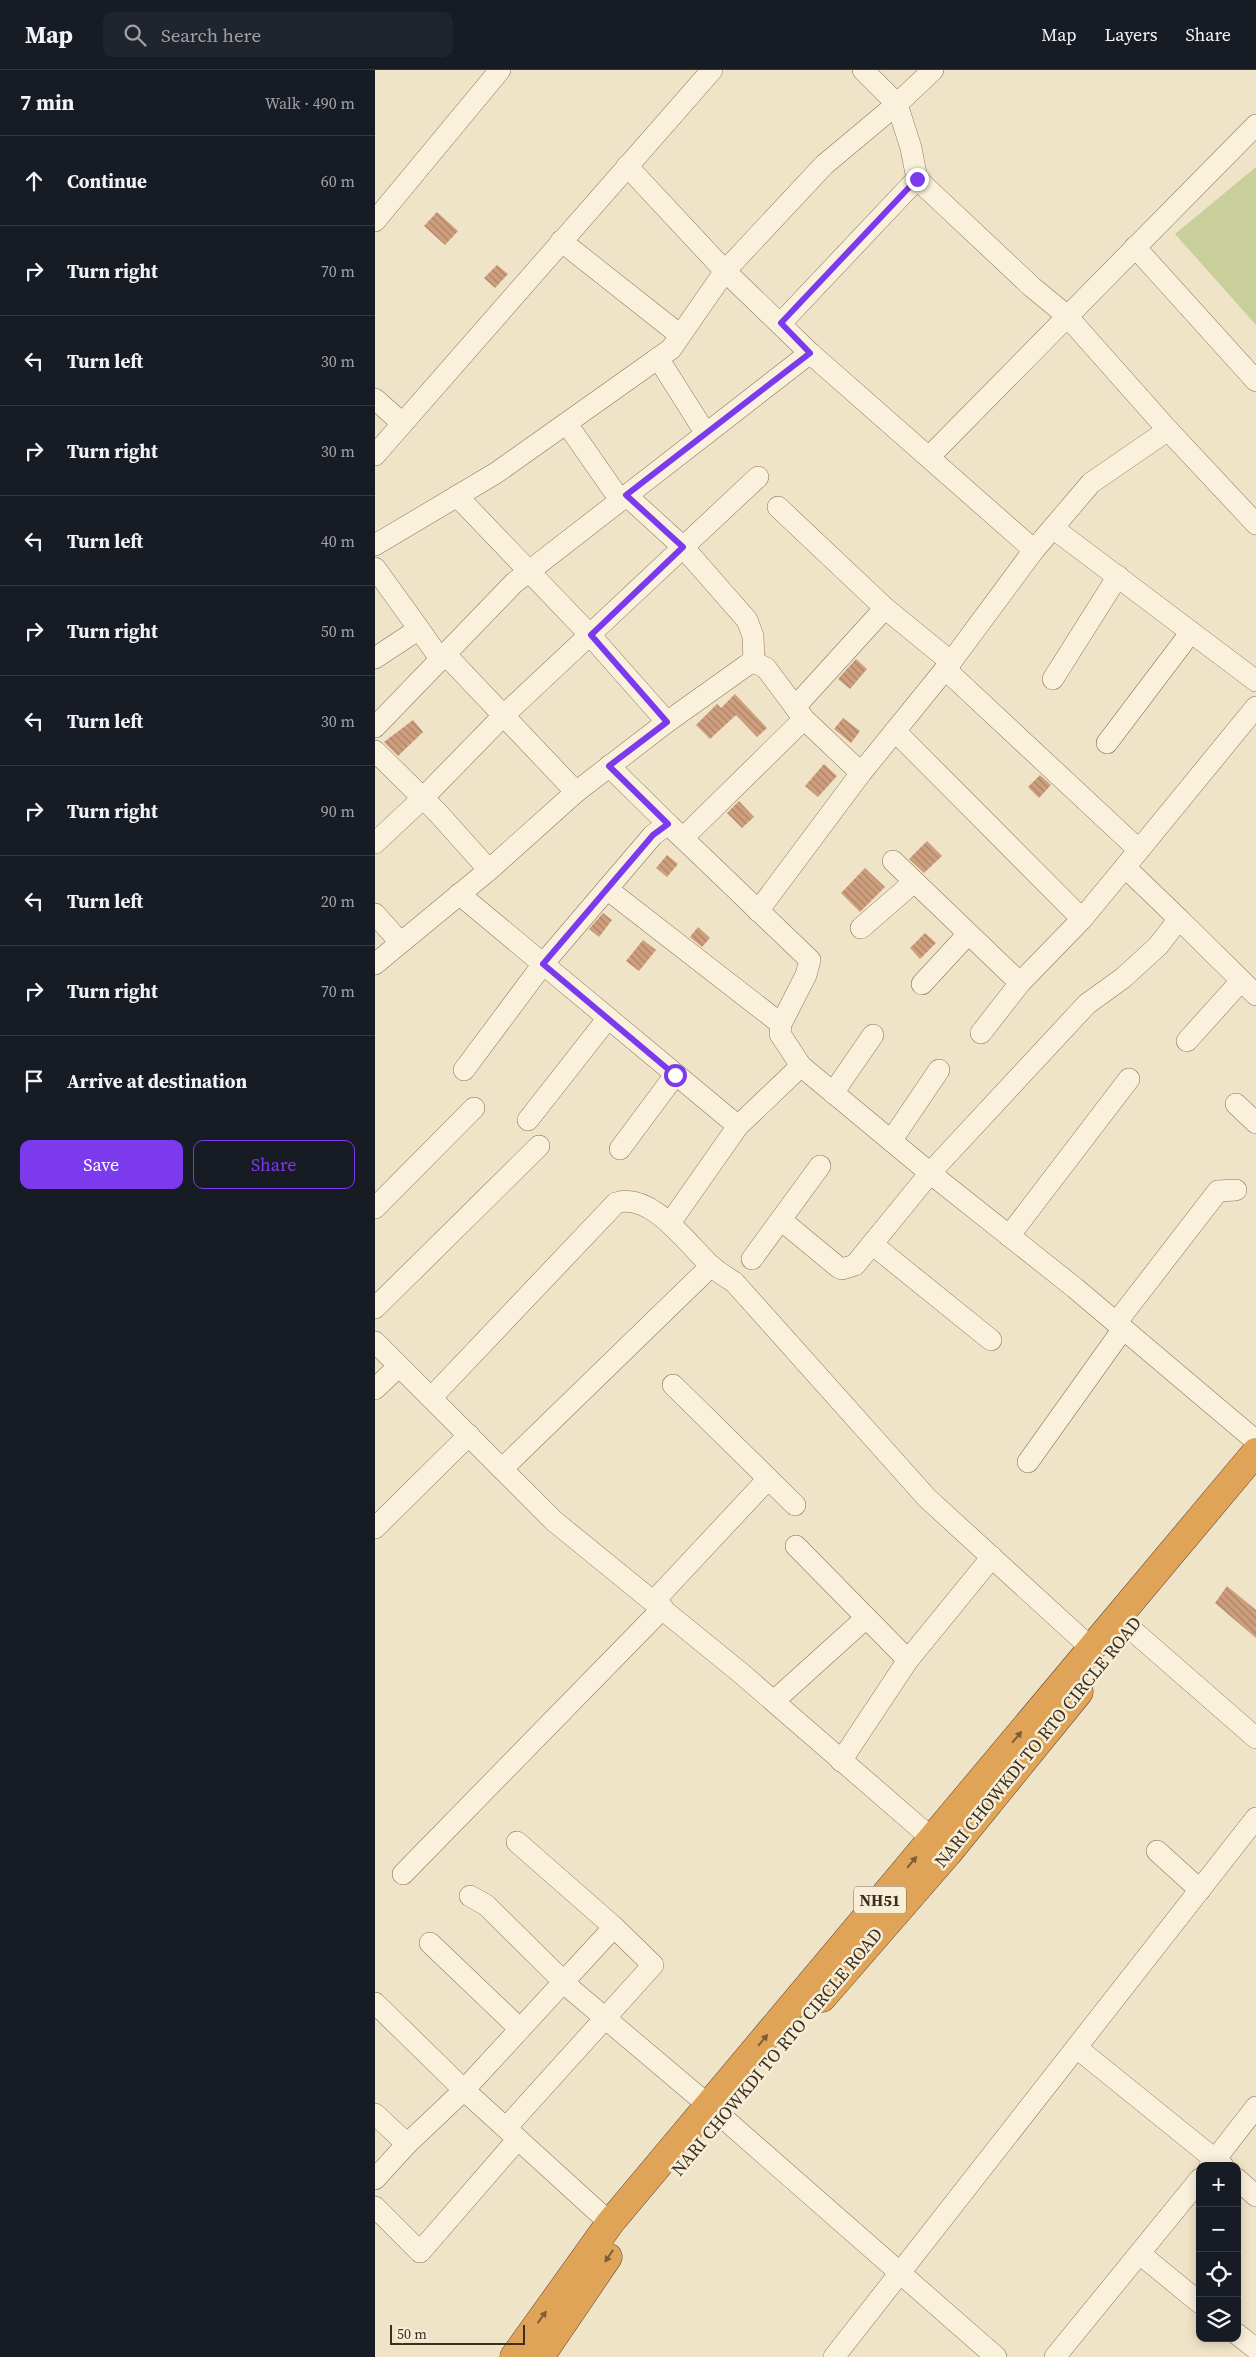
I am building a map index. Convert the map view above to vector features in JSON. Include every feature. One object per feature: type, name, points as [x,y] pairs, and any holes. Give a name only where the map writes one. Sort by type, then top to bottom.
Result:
[{"type":"highway","name":"NH51","points":[[940,1846],[1091,1648],[1256,1452]]},
{"type":"highway","name":"NARI CHOWKDI TO RTO CIRCLE ROAD","points":[[540,2357],[623,2235],[714,2111],[940,1846],[1131,1629],[1256,1480]]},
{"type":"highway","name":"NH51","points":[[514,2357],[610,2223],[714,2111]]},
{"type":"street","points":[[375,221],[500,70]]},
{"type":"street","points":[[375,455],[712,70]]},
{"type":"street","points":[[863,70],[897,104],[911,148],[917,179],[1032,287],[1066,315],[1168,430],[1256,524]]},
{"type":"street","points":[[375,545],[496,473],[671,349],[725,271],[824,165],[897,104],[933,70]]},
{"type":"street","points":[[929,457],[1066,315],[1256,125]]},
{"type":"street","points":[[627,166],[725,271],[810,353],[1034,550]]},
{"type":"street","points":[[781,323],[917,179]]},
{"type":"street","points":[[561,241],[680,335]]},
{"type":"street","points":[[1135,247],[1256,381]]},
{"type":"street","points":[[375,726],[514,583],[810,353]]},
{"type":"street","points":[[658,358],[705,434]]},
{"type":"street","points":[[375,399],[402,423]]},
{"type":"street","points":[[567,424],[623,497],[683,547],[747,620],[753,636],[754,662]]},
{"type":"street","points":[[758,910],[861,773],[948,666],[1034,550],[1091,483],[1168,430]]},
{"type":"street","points":[[375,843],[423,798],[503,716],[758,477]]},
{"type":"street","points":[[457,496],[591,635],[667,722]]},
{"type":"street","points":[[778,507],[948,666],[1139,850]]},
{"type":"street","points":[[1053,528],[1256,681]]},
{"type":"street","points":[[375,568],[419,629],[443,658],[503,716],[576,792]]},
{"type":"street","points":[[1053,679],[1118,576]]},
{"type":"street","points":[[683,838],[800,713],[885,608]]},
{"type":"street","points":[[375,658],[419,629]]},
{"type":"street","points":[[1107,743],[1191,632]]},
{"type":"street","points":[[375,964],[489,870],[576,792],[667,722],[747,665],[754,662],[766,668],[800,713],[861,773]]},
{"type":"street","points":[[981,1033],[1020,983],[1082,919],[1256,707]]},
{"type":"street","points":[[895,731],[1082,919]]},
{"type":"street","points":[[375,751],[423,798],[489,870]]},
{"type":"street","points":[[609,766],[809,960],[806,975],[781,1024],[780,1034],[801,1066],[1120,1326],[1256,1441]]},
{"type":"street","points":[[464,1070],[543,964],[653,835],[668,824]]},
{"type":"street","points":[[893,861],[1020,983]]},
{"type":"street","points":[[1125,867],[1248,988],[1187,1041]]},
{"type":"street","points":[[861,928],[915,882]]},
{"type":"street","points":[[607,889],[781,1024]]},
{"type":"street","points":[[459,894],[738,1126]]},
{"type":"street","points":[[375,914],[400,942]]},
{"type":"street","points":[[781,1220],[842,1269],[855,1265],[930,1173],[1087,1004],[1123,978],[1158,946],[1179,919]]},
{"type":"street","points":[[922,984],[968,934]]},
{"type":"street","points":[[528,1120],[608,1018]]},
{"type":"street","points":[[833,1093],[873,1035]]},
{"type":"street","points":[[670,1222],[738,1126],[801,1066]]},
{"type":"street","points":[[891,1141],[939,1070]]},
{"type":"street","points":[[621,1149],[675,1075]]},
{"type":"street","points":[[1009,1236],[1129,1079]]},
{"type":"street","points":[[1237,1104],[1256,1123]]},
{"type":"street","points":[[375,1208],[474,1108]]},
{"type":"street","points":[[375,1308],[539,1146]]},
{"type":"street","points":[[752,1259],[820,1166]]},
{"type":"street","points":[[1028,1462],[1120,1326],[1217,1191],[1236,1190]]},
{"type":"street","points":[[431,1398],[616,1203],[624,1200],[636,1201],[670,1222],[711,1266],[734,1282],[927,1498],[1091,1648]]},
{"type":"street","points":[[872,1244],[991,1340]]},
{"type":"street","points":[[502,1468],[711,1266]]},
{"type":"street","points":[[375,1342],[554,1521],[659,1604],[774,1701],[940,1846]]},
{"type":"street","points":[[375,1389],[399,1366]]},
{"type":"street","points":[[673,1385],[795,1505]]},
{"type":"street","points":[[375,1528],[469,1435]]},
{"type":"street","points":[[403,1874],[659,1604],[768,1479]]},
{"type":"street","points":[[796,1546],[909,1660]]},
{"type":"street","points":[[841,1761],[909,1660],[992,1557]]},
{"type":"street","points":[[774,1701],[866,1618]]},
{"type":"street","points":[[1131,1629],[1256,1738]]},
{"type":"street","points":[[834,2357],[1256,1818]]},
{"type":"street","points":[[375,2207],[420,2252],[605,2019],[653,1965],[614,1927],[517,1842]]},
{"type":"street","points":[[1157,1851],[1200,1890]]},
{"type":"street","points":[[470,1896],[486,1905],[563,1981],[605,2019],[714,2111],[995,2357]]},
{"type":"street","points":[[375,2179],[407,2144],[463,2090],[614,1927]]},
{"type":"street","points":[[430,1943],[520,2029]]},
{"type":"street","points":[[375,2003],[463,2090],[610,2223]]},
{"type":"street","points":[[1077,2048],[1215,2162]]},
{"type":"street","points":[[1217,2162],[1256,2107]]},
{"type":"street","points":[[375,2114],[407,2144]]},
{"type":"street","points":[[1241,2183],[1256,2196]]},
{"type":"street","points":[[1055,2357],[1196,2184]]},
{"type":"street","points":[[1140,2254],[1196,2300]]},
{"type":"street","points":[[1241,2337],[1256,2349]]},
{"type":"green space","points":[[1256,167],[1256,325],[1175,234]]},
{"type":"building","points":[[437,212],[458,231],[445,245],[424,226]]},
{"type":"building","points":[[497,265],[508,274],[495,288],[484,278]]},
{"type":"building","points":[[856,659],[867,669],[850,689],[838,679]]},
{"type":"building","points":[[735,694],[767,728],[757,737],[736,715],[710,739],[696,725],[717,704],[721,708]]},
{"type":"building","points":[[843,718],[860,731],[851,743],[834,729]]},
{"type":"building","points":[[413,720],[423,732],[398,756],[384,742]]},
{"type":"building","points":[[824,764],[837,776],[818,797],[805,786]]},
{"type":"building","points":[[1040,775],[1051,785],[1039,798],[1028,787]]},
{"type":"building","points":[[739,801],[754,817],[742,828],[727,813]]},
{"type":"building","points":[[927,841],[942,856],[924,873],[909,859]]},
{"type":"building","points":[[667,855],[678,864],[667,877],[656,868]]},
{"type":"building","points":[[865,868],[885,887],[860,912],[841,893]]},
{"type":"building","points":[[603,913],[612,920],[599,937],[589,929]]},
{"type":"building","points":[[698,927],[710,938],[702,947],[690,937]]},
{"type":"building","points":[[925,933],[936,943],[920,959],[910,948]]},
{"type":"building","points":[[643,940],[656,950],[639,971],[626,961]]},
{"type":"building","points":[[1227,1586],[1256,1610],[1256,1638],[1215,1603]]},
{"type":"route","points":[[675,1075],[543,964],[653,835],[668,824],[609,766],[667,722],[591,635],[683,547],[626,495],[810,353],[781,323],[917,179]]}]
